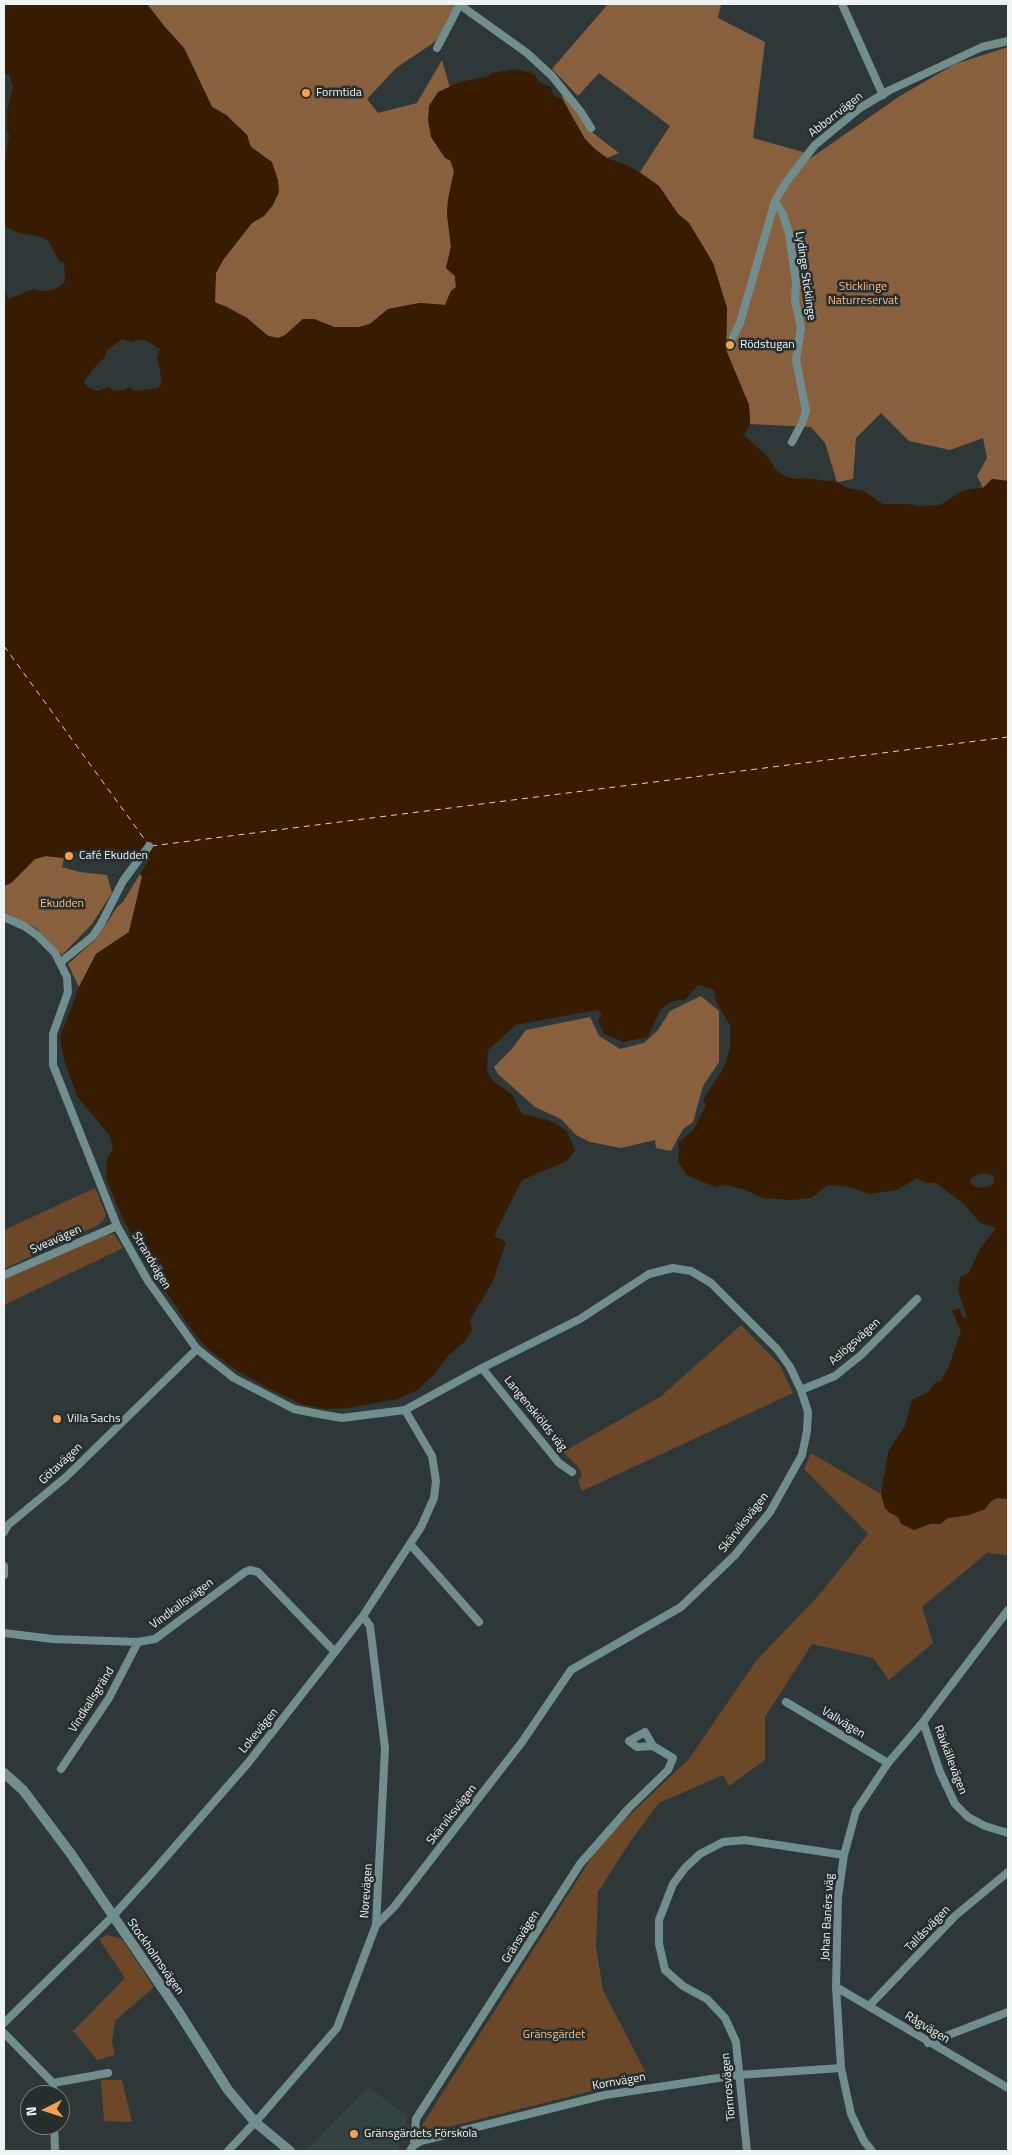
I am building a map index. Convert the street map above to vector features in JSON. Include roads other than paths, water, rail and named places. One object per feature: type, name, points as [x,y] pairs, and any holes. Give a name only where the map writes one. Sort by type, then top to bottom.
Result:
[{"type":"street","points":[[437,48],[460,4],[526,52],[552,76],[581,112],[591,128]]},
{"type":"street","points":[[842,4],[883,94]]},
{"type":"street","name":"Abborrvägen","points":[[733,337],[740,323],[775,202],[787,181],[815,145],[860,108],[883,94],[982,47],[1008,41]]},
{"type":"street","name":"Lydinge Sticklinge","points":[[775,202],[783,214],[789,234],[796,282],[795,300],[801,328],[796,360],[806,411],[792,442]]},
{"type":"street","points":[[61,962],[97,930],[123,881],[149,846]]},
{"type":"street","name":"Strandvägen","points":[[4,917],[24,926],[37,935],[61,962],[69,984],[53,1034],[53,1065],[117,1226],[148,1281],[197,1349],[234,1378],[294,1409],[342,1418],[405,1410]]},
{"type":"street","name":"Sveavägen","points":[[4,1275],[117,1226]]},
{"type":"street","name":"Skärviksvägen","points":[[376,1925],[394,1907],[522,1742],[571,1670],[681,1607],[735,1555],[770,1512],[802,1455],[807,1431],[808,1412],[801,1390],[790,1367],[777,1349],[711,1283],[691,1271],[673,1268],[649,1274],[580,1319],[482,1368],[405,1410]]},
{"type":"street","name":"Aslögsvägen","points":[[801,1390],[835,1376],[861,1355],[916,1299]]},
{"type":"street","name":"Götavägen","points":[[6,1528],[66,1477],[197,1349]]},
{"type":"street","name":"Langenskiölds väg","points":[[482,1368],[559,1463],[572,1472]]},
{"type":"street","name":"Lokevägen","points":[[4,2023],[112,1917],[248,1763],[363,1616],[421,1526],[434,1498],[436,1482],[432,1456],[405,1410]]},
{"type":"street","points":[[4,1516],[6,1528]]},
{"type":"street","points":[[410,1544],[478,1622]]},
{"type":"street","points":[[4,1566],[4,1575]]},
{"type":"street","name":"Vindkallsvägen","points":[[4,1633],[53,1639],[138,1642],[155,1639],[250,1570],[258,1572],[335,1652]]},
{"type":"street","name":"Johan Banérs väg","points":[[872,2151],[864,2141],[851,2114],[841,2068],[836,1987],[838,1897],[844,1855],[856,1810],[888,1763],[923,1722],[1008,1610]]},
{"type":"street","name":"Norevägen","points":[[228,2151],[338,2028],[376,1925],[385,1748],[370,1626],[363,1616]]},
{"type":"street","name":"Vindkallsgränd","points":[[61,1769],[109,1698],[138,1642]]},
{"type":"street","name":"Vallvägen","points":[[786,1702],[888,1763]]},
{"type":"street","name":"Rävkällevägen","points":[[923,1722],[940,1772],[955,1804],[968,1817],[985,1826],[1008,1834]]},
{"type":"street","name":"Gränsvägen","points":[[412,2148],[416,2119],[580,1864],[629,1808],[668,1770],[673,1758],[654,1746]]},
{"type":"street","name":"Stockholmsvägen","points":[[4,1773],[22,1790],[71,1854],[112,1917],[178,2011],[228,2090],[255,2122],[290,2151]]},
{"type":"street","name":"Törnrosvägen","points":[[745,2150],[736,2042],[725,2018],[707,1999],[683,1986],[665,1970],[659,1944],[658,1920],[673,1884],[685,1868],[700,1854],[723,1842],[744,1840],[844,1855]]},
{"type":"street","name":"Tallåsvägen","points":[[869,2006],[955,1916],[1008,1872]]},
{"type":"street","name":"Rågvägen","points":[[836,1987],[1008,2088]]},
{"type":"street","points":[[928,2042],[1008,2012]]},
{"type":"street","points":[[4,2033],[52,2083],[108,2073]]},
{"type":"street","name":"Kornvägen","points":[[412,2148],[421,2141],[605,2095],[738,2076],[841,2068]]},
{"type":"street","points":[[54,2135],[55,2151]]},
{"type":"place","name":"Formtida","points":[[306,93]]},
{"type":"place","name":"Rödstugan","points":[[730,345]]},
{"type":"place","name":"Café Ekudden","points":[[69,856]]},
{"type":"place","name":"Villa Sachs","points":[[57,1419]]},
{"type":"place","name":"Gränsgärdets Förskola","points":[[354,2134]]},
{"type":"park label","name":"Sticklinge Naturreservat","points":[[863,294]]},
{"type":"park label","name":"Ekudden","points":[[62,904]]},
{"type":"park label","name":"Gränsgärdet","points":[[554,2035]]}]
